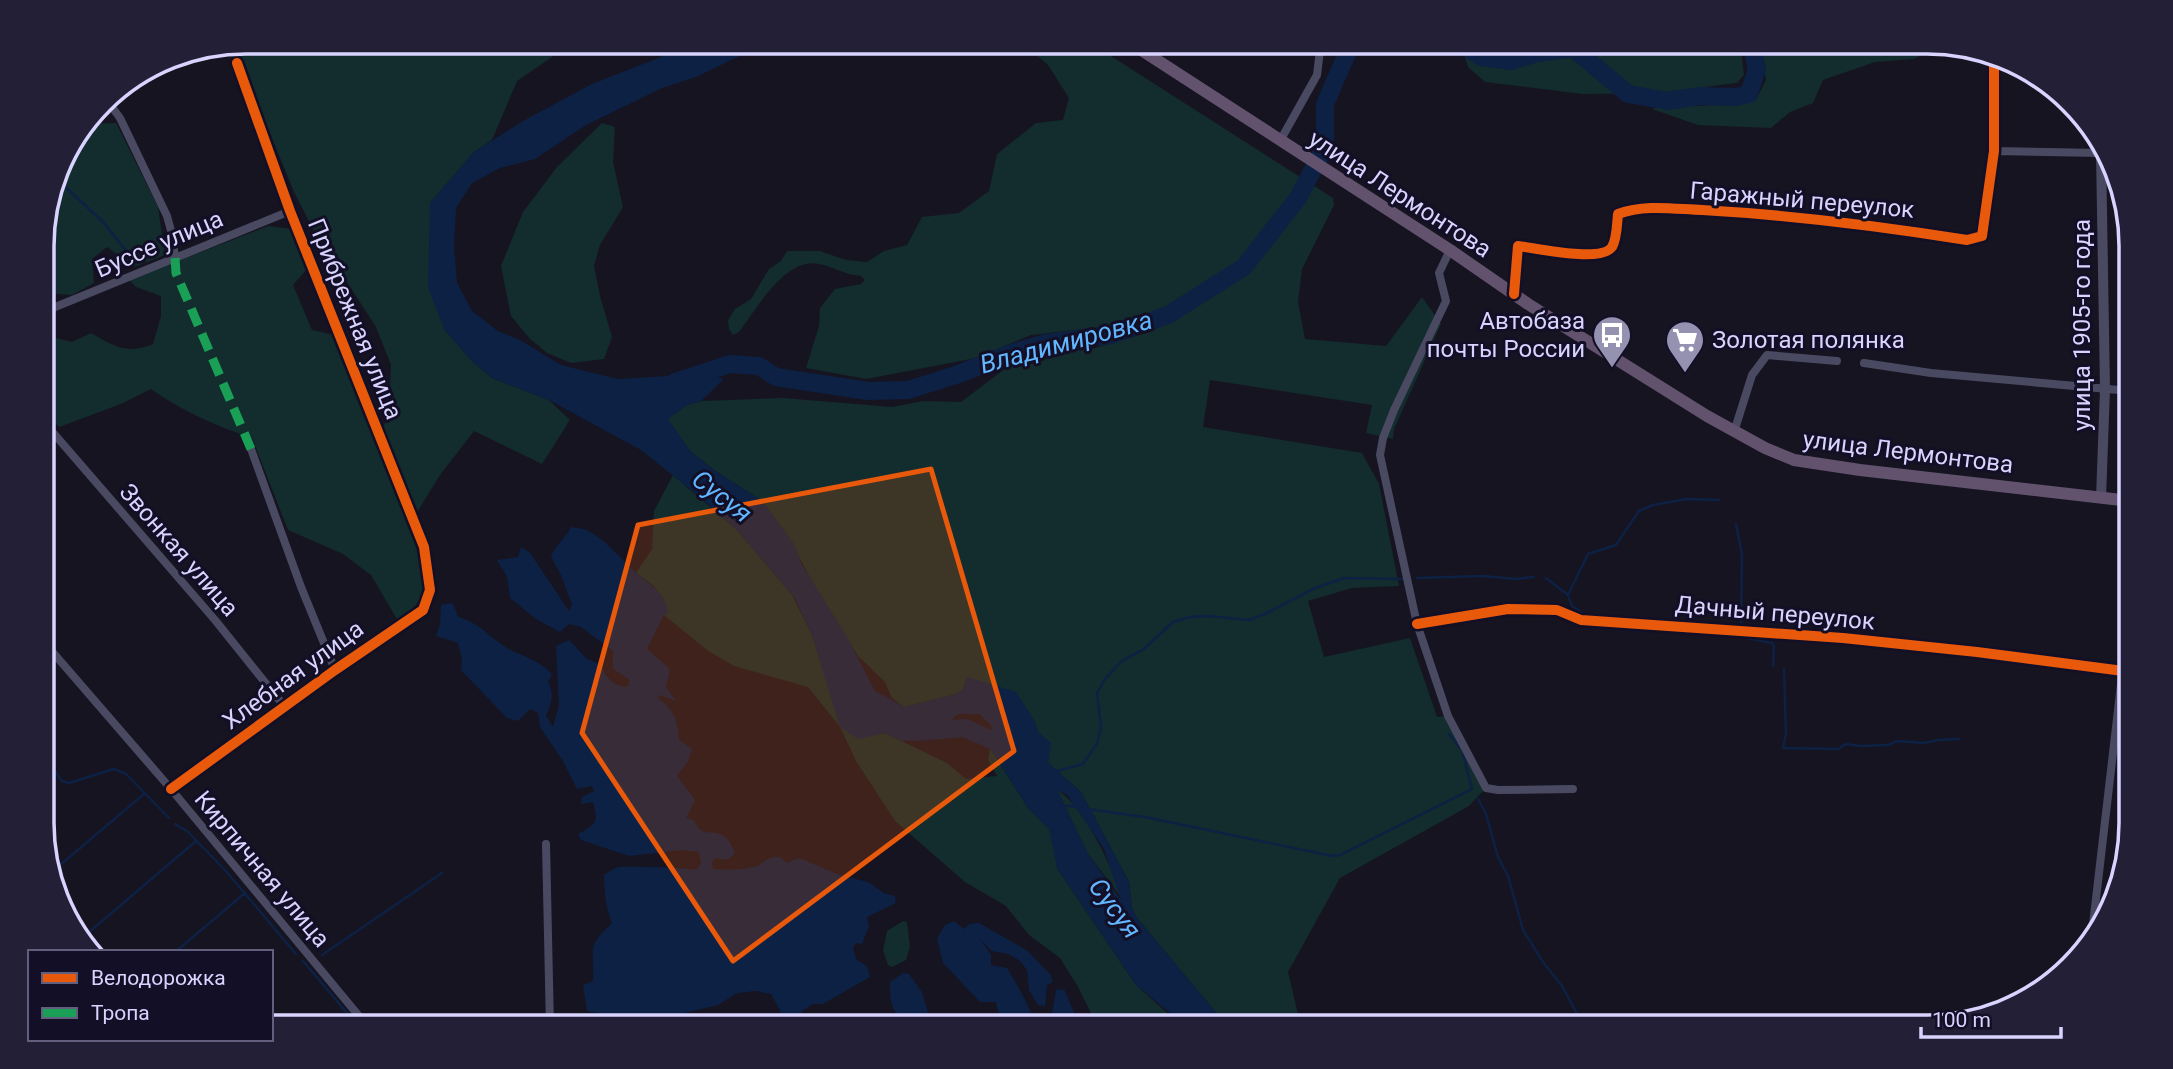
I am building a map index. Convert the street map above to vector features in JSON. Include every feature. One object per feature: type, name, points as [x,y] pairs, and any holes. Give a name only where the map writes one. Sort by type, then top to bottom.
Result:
[{"type":"highway","name":"улица Лермонтова","points":[[1147,54],[1514,294],[1734,432],[1794,460],[2119,500]]},
{"type":"street","points":[[1280,141],[1317,75],[1320,54]]},
{"type":"street","name":"Прибрежная улица","points":[[237,63],[290,211],[424,547],[430,590]]},
{"type":"street","points":[[1994,67],[1994,151],[2094,153]]},
{"type":"street","points":[[113,109],[167,216],[174,258]]},
{"type":"street","name":"Гаражный переулок","points":[[1514,294],[1518,246],[1583,254],[1605,253],[1612,246],[1618,214],[1636,207],[1728,212],[1874,226],[1968,240],[1982,236],[1994,151]]},
{"type":"street","name":"улица 1905-го года","points":[[2101,167],[2105,389],[2101,498]]},
{"type":"street","name":"Буссе улица","points":[[55,307],[290,211]]},
{"type":"street","points":[[1450,250],[1439,273],[1446,301],[1394,410],[1383,438],[1380,455],[1417,624],[1448,716],[1486,788],[1573,789]]},
{"type":"street","points":[[1734,432],[1752,374],[1767,355],[1837,361]]},
{"type":"street","points":[[1864,363],[1931,373],[2119,390]]},
{"type":"street","name":"Звонкая улица","points":[[55,435],[285,706]]},
{"type":"street","points":[[251,449],[301,587],[335,670]]},
{"type":"street","name":"Хлебная улица","points":[[171,789],[423,610],[430,590]]},
{"type":"street","name":"Дачный переулок","points":[[1417,624],[1507,609],[1557,610],[1581,620],[1843,638],[2119,671]]},
{"type":"street","name":"Кирпичная улица","points":[[54,654],[171,789],[358,1015]]},
{"type":"street","points":[[2094,916],[2119,732]]},
{"type":"street","points":[[546,844],[551,1015]]},
{"type":"highlighted area","points":[[931,469],[1014,751],[733,961],[582,733],[638,525]]},
{"type":"green space","points":[[556,54],[517,81],[492,140],[474,152],[430,203],[430,243],[444,329],[472,361],[492,378],[549,400],[570,420],[542,464],[474,431],[440,475],[416,514],[381,431],[389,415],[391,365],[376,327],[315,233],[294,192],[240,55]]},
{"type":"green space","points":[[1035,54],[1108,54],[1333,198],[1334,205],[1302,269],[1298,302],[1305,339],[1386,346],[1422,297],[1441,324],[1394,429],[1393,439],[1366,433],[1372,405],[1210,380],[1203,427],[1362,453],[1379,484],[1399,586],[1352,588],[1308,601],[1324,657],[1410,638],[1437,717],[1448,716],[1486,788],[1469,806],[1340,878],[1288,972],[1298,1014],[1218,1014],[1137,918],[1132,908],[1129,882],[1081,792],[1048,763],[1034,720],[967,677],[963,690],[953,695],[904,707],[892,698],[885,682],[858,656],[816,589],[791,542],[762,501],[690,451],[667,418],[687,405],[701,401],[783,398],[892,407],[923,401],[961,402],[1019,358],[1095,348],[1150,332],[1190,309],[1102,327],[1031,335],[976,358],[866,379],[806,368],[819,326],[820,308],[835,289],[861,284],[865,280],[861,276],[824,265],[807,264],[783,276],[739,332],[733,335],[729,329],[728,320],[735,309],[751,299],[769,269],[781,261],[787,251],[820,251],[846,260],[867,262],[884,251],[907,245],[922,217],[959,213],[989,191],[997,154],[1036,123],[1063,120],[1069,98],[1048,65]]},
{"type":"green space","points":[[1464,54],[1741,54],[1744,75],[1737,83],[1658,93],[1583,94],[1485,82],[1468,67]]},
{"type":"green space","points":[[1762,54],[1923,54],[1914,59],[1875,62],[1823,80],[1813,103],[1790,112],[1771,128],[1698,125],[1652,109],[1665,105],[1701,106],[1756,100],[1766,80]]},
{"type":"green space","points":[[116,123],[158,207],[165,255],[134,267],[107,247],[92,259],[94,283],[72,295],[55,294],[55,234],[61,197],[74,161],[99,124]]},
{"type":"green space","points":[[602,123],[615,127],[613,162],[623,207],[600,245],[594,266],[612,337],[604,359],[571,363],[547,353],[530,339],[511,316],[501,266],[523,212],[557,167]]},
{"type":"green space","points":[[268,226],[293,229],[308,268],[293,285],[312,330],[334,335],[418,552],[423,591],[416,605],[408,612],[397,619],[371,575],[343,554],[288,530],[252,438],[200,417],[151,389],[121,404],[59,427],[55,422],[55,339],[72,342],[91,333],[120,348],[135,349],[153,344],[161,316],[161,296],[136,287],[129,280]]},
{"type":"green space","points":[[673,475],[737,530],[792,595],[812,635],[826,678],[858,738],[885,733],[947,763],[966,779],[997,776],[988,760],[990,748],[1028,808],[1049,829],[1056,850],[1057,868],[1136,985],[1169,1014],[1092,1015],[1060,958],[1029,935],[1006,906],[965,882],[895,821],[856,761],[840,727],[808,687],[734,666],[708,651],[664,615],[654,586],[636,573],[652,549],[654,511]]},
{"type":"green space","points":[[1057,790],[1077,808],[1096,838],[1112,870],[1121,897],[1088,854]]},
{"type":"green space","points":[[903,921],[907,922],[910,947],[906,960],[892,967],[888,965],[883,950],[887,931]]},
{"type":"water","points":[[669,54],[744,54],[696,77],[662,88],[586,125],[535,159],[500,168],[472,183],[456,208],[454,247],[457,283],[472,311],[498,331],[520,340],[561,365],[618,379],[700,374],[724,379],[701,401],[687,405],[668,419],[690,451],[762,501],[794,544],[802,565],[847,637],[875,691],[905,707],[953,695],[963,690],[967,677],[1016,692],[1034,720],[1038,732],[1051,743],[1048,763],[1081,792],[1129,882],[1132,908],[1137,918],[1218,1014],[1172,1014],[1136,985],[1057,868],[1049,829],[1028,808],[990,748],[992,727],[980,714],[958,714],[930,739],[902,741],[885,733],[858,739],[840,727],[812,635],[794,597],[737,530],[641,450],[549,400],[492,378],[472,361],[444,329],[428,287],[430,203],[474,152],[523,121],[592,84]],"holes":[[[1057,790],[1067,795],[1104,849],[1121,900],[1088,854]]]},
{"type":"water","points":[[571,527],[586,530],[601,539],[655,589],[666,605],[668,613],[664,615],[647,649],[670,669],[666,687],[676,701],[660,695],[658,698],[674,716],[679,740],[692,749],[688,761],[677,776],[695,800],[686,818],[694,820],[704,832],[722,835],[729,841],[735,853],[727,859],[716,858],[712,862],[713,869],[749,868],[775,857],[780,857],[787,863],[799,858],[840,875],[868,882],[884,893],[895,896],[896,903],[867,917],[869,926],[862,944],[856,943],[853,948],[856,959],[867,966],[870,977],[823,1004],[813,1004],[802,1011],[802,1015],[780,1015],[771,994],[756,991],[737,993],[718,1005],[677,1015],[605,1015],[587,1011],[583,985],[593,981],[593,949],[598,938],[612,923],[608,912],[604,875],[619,867],[696,870],[701,863],[699,852],[683,850],[629,856],[581,840],[578,834],[596,819],[593,802],[581,804],[582,797],[594,791],[592,786],[577,789],[563,761],[540,727],[538,713],[530,709],[518,721],[507,718],[461,670],[462,659],[458,643],[436,636],[441,605],[453,603],[458,617],[479,627],[509,649],[537,662],[552,674],[548,682],[552,695],[551,703],[546,716],[553,727],[559,705],[556,646],[569,640],[587,659],[600,664],[613,683],[627,687],[630,680],[613,669],[613,651],[581,627],[569,624],[560,632],[536,619],[510,598],[507,577],[497,560],[518,557],[521,547],[530,553],[569,611],[572,604],[551,557]]},
{"type":"water","points":[[954,921],[964,929],[969,924],[979,923],[1028,951],[1050,974],[1053,982],[1047,985],[1045,1006],[1038,1005],[1029,990],[1027,970],[1019,960],[1008,954],[992,951],[980,939],[991,955],[991,965],[1007,968],[1032,1015],[999,1015],[996,1002],[980,1002],[943,963],[937,938],[945,925]]},
{"type":"water","points":[[903,973],[909,974],[922,992],[928,1015],[898,1015],[891,1002],[890,982]]},
{"type":"water","points":[[1064,989],[1075,1015],[1052,1015],[1056,990]]},
{"type":"waterway","name":"Владимировка","points":[[675,382],[730,364],[759,366],[776,377],[868,391],[908,390],[1046,343],[1111,335],[1168,315],[1244,267],[1298,198],[1325,147],[1325,104],[1347,54]]},
{"type":"waterway","name":"Владимировка","points":[[1477,54],[1511,61],[1534,54]]},
{"type":"waterway","name":"Владимировка","points":[[1580,54],[1628,94],[1668,101],[1700,96],[1736,97],[1749,94],[1757,69],[1754,54]]},
{"type":"waterway","points":[[65,186],[103,222],[132,258]]},
{"type":"waterway","points":[[1568,595],[1588,554],[1616,545],[1639,511],[1653,505],[1687,499],[1719,500]]},
{"type":"waterway","points":[[1736,524],[1742,555],[1741,626]]},
{"type":"waterway","points":[[1417,578],[1534,577]]},
{"type":"waterway","points":[[1057,771],[1083,764],[1097,744],[1101,727],[1097,693],[1105,679],[1122,661],[1144,649],[1173,622],[1189,617],[1208,616],[1250,620],[1313,589],[1344,578],[1402,579]]},
{"type":"waterway","points":[[1546,578],[1568,595],[1572,606],[1585,615]]},
{"type":"waterway","points":[[1589,627],[1648,631]]},
{"type":"waterway","points":[[1747,638],[1772,643],[1773,666]]},
{"type":"waterway","points":[[1784,669],[1786,734],[1783,748],[1838,749],[1846,744],[1888,745],[1897,741],[1924,743],[1959,739]]},
{"type":"waterway","name":"Сусуя","points":[[916,732],[965,728],[1012,749]]},
{"type":"waterway","points":[[1088,809],[1145,817],[1332,856],[1340,855],[1472,789],[1462,750],[1449,734]]},
{"type":"waterway","points":[[54,770],[62,781],[69,783],[114,769],[126,774],[169,818]]},
{"type":"waterway","points":[[60,865],[144,794]]},
{"type":"waterway","points":[[1478,799],[1486,814],[1498,857],[1508,876],[1523,930],[1562,986],[1577,1014]]},
{"type":"waterway","points":[[1060,805],[1078,807]]},
{"type":"waterway","points":[[175,824],[187,831],[225,870],[296,954]]},
{"type":"waterway","points":[[89,932],[196,841]]},
{"type":"waterway","points":[[322,955],[442,873]]},
{"type":"waterway","points":[[177,950],[245,893]]},
{"type":"waterway","points":[[303,961],[349,1015]]},
{"type":"marked path","points":[[175,258],[176,273],[251,449]]},
{"type":"cycle path","points":[[171,789],[423,610],[430,590],[424,547],[290,211],[237,63]]},
{"type":"cycle path","points":[[1514,294],[1518,246],[1582,254],[1606,252],[1614,244],[1618,214],[1639,209],[1670,208],[1769,215],[1967,240],[1982,236],[1994,151],[1994,67]]},
{"type":"cycle path","points":[[1417,624],[1508,609],[1557,610],[1581,620],[1843,638],[2119,670]]},
{"type":"place","name":"Автобаза почты России","points":[[1612,369]]},
{"type":"place","name":"Золотая полянка","points":[[1685,374]]}]
